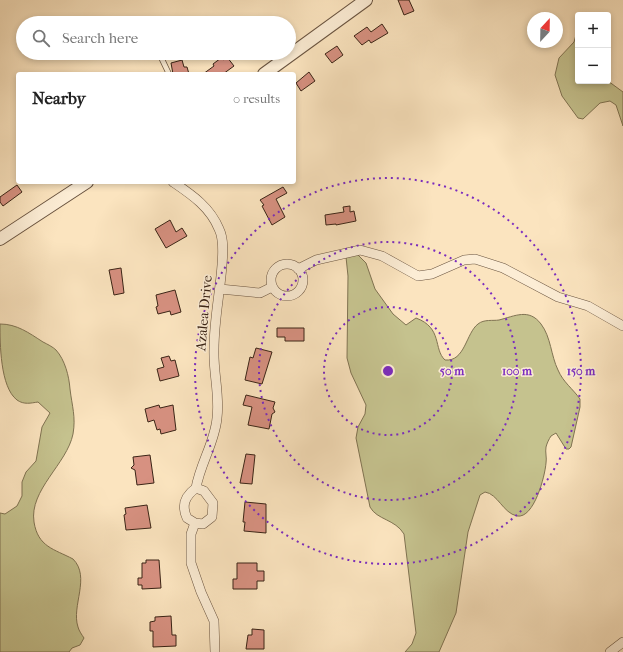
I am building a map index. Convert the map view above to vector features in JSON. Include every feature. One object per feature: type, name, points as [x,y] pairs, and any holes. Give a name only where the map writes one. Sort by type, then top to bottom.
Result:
[{"type":"street","points":[[296,51],[366,0]]},
{"type":"street","points":[[267,72],[283,60]]},
{"type":"street","points":[[0,239],[84,184]]},
{"type":"street","name":"Azalea Drive","points":[[176,184],[206,206],[220,230],[222,260],[220,289],[214,324],[214,351],[218,399],[217,419],[198,475],[196,488],[187,494],[184,506],[187,518],[195,523]]},
{"type":"street","points":[[298,269],[316,260],[360,250],[382,256],[418,276],[432,274],[464,260],[475,259],[503,268],[558,296],[588,306],[623,326]]},
{"type":"street","points":[[289,264],[298,269],[303,279],[300,289],[296,293],[286,296],[280,295],[272,287],[271,278],[275,269],[279,266],[289,264]]},
{"type":"street","points":[[220,289],[260,293],[272,287]]},
{"type":"street","points":[[196,488],[204,491],[211,497],[214,508],[209,520],[203,524],[195,523],[191,534],[191,563],[201,592],[214,621],[214,652]]},
{"type":"street","points":[[610,652],[623,642]]},
{"type":"lane","points":[[162,60],[168,72]]},
{"type":"shaded area","points":[[575,38],[575,84],[611,83],[623,92],[623,126],[616,105],[610,101],[600,103],[583,119],[578,118],[562,96],[555,75],[559,58],[574,42]]},
{"type":"shaded area","points":[[354,251],[366,263],[375,289],[393,314],[406,325],[416,318],[425,322],[434,333],[441,355],[445,360],[452,359],[461,352],[474,328],[480,322],[499,320],[522,314],[532,316],[541,324],[547,335],[560,374],[580,399],[580,407],[571,447],[566,449],[556,433],[551,436],[548,441],[546,447],[546,463],[541,486],[538,496],[529,511],[523,515],[517,516],[508,511],[490,493],[485,492],[480,495],[468,532],[456,613],[439,652],[405,652],[412,644],[416,633],[404,534],[396,525],[377,515],[370,507],[356,438],[358,427],[365,414],[366,405],[351,373],[347,358],[348,276],[346,257]]},
{"type":"shaded area","points":[[0,324],[6,324],[23,330],[55,349],[64,363],[69,379],[74,417],[73,434],[64,456],[37,499],[34,510],[34,522],[39,537],[43,542],[73,559],[78,566],[81,583],[77,619],[78,628],[84,638],[80,645],[72,648],[69,652],[0,652],[0,513],[5,514],[17,506],[22,496],[22,482],[26,472],[36,461],[42,427],[50,413],[38,402],[22,403],[11,394],[4,375],[2,364]]},
{"type":"building","points":[[398,0],[409,0],[414,11],[404,15]]},
{"type":"building","points":[[382,24],[388,33],[371,43],[369,40],[362,45],[354,36],[367,27],[371,32]]},
{"type":"building","points":[[337,46],[343,55],[332,63],[325,54]]},
{"type":"building","points":[[182,60],[184,67],[187,67],[188,72],[173,72],[171,63]]},
{"type":"building","points":[[218,60],[229,60],[234,66],[226,72],[206,72],[214,66],[213,64]]},
{"type":"building","points":[[309,72],[315,81],[301,91],[296,83]]},
{"type":"building","points":[[17,185],[22,192],[3,206],[0,202],[0,197]]},
{"type":"building","points":[[283,187],[287,193],[276,199],[285,217],[272,225],[262,206],[264,205],[260,200]]},
{"type":"building","points":[[350,206],[350,212],[354,211],[356,221],[336,225],[326,225],[325,215],[344,212],[343,207]]},
{"type":"building","points":[[170,220],[176,232],[182,228],[187,236],[166,248],[155,229]]},
{"type":"building","points":[[121,268],[124,293],[114,295],[109,270]]},
{"type":"building","points":[[175,290],[181,312],[171,315],[170,311],[158,314],[156,307],[158,306],[156,295]]},
{"type":"building","points":[[277,328],[304,328],[304,341],[285,341],[285,337],[277,337]]},
{"type":"building","points":[[256,348],[272,352],[262,384],[245,380],[250,357],[253,358]]},
{"type":"building","points":[[169,356],[171,361],[175,360],[179,376],[160,381],[157,369],[164,367],[161,358]]},
{"type":"building","points":[[246,395],[275,402],[273,408],[275,412],[272,414],[269,429],[248,425],[252,407],[243,405]]},
{"type":"building","points":[[159,405],[160,408],[173,405],[176,430],[161,434],[160,429],[157,430],[154,420],[148,422],[145,409]]},
{"type":"building","points":[[246,454],[255,455],[252,484],[240,483]]},
{"type":"building","points":[[150,455],[154,483],[137,485],[135,470],[131,468],[134,465],[133,457]]},
{"type":"building","points":[[245,502],[266,504],[266,533],[244,531],[245,522],[243,522]]},
{"type":"building","points":[[147,505],[151,528],[126,530],[124,515],[126,514],[125,508]]},
{"type":"building","points":[[146,560],[159,560],[161,588],[142,589],[142,585],[138,585],[138,578],[142,578],[142,563],[146,563]]},
{"type":"building","points":[[237,563],[257,563],[257,571],[264,571],[264,581],[257,581],[257,589],[233,589],[233,579],[237,579]]},
{"type":"building","points":[[171,616],[172,635],[176,635],[176,646],[153,647],[153,631],[150,631],[150,622],[155,621],[155,617]]},
{"type":"building","points":[[252,629],[264,630],[264,649],[246,649],[248,635],[252,635]]}]
